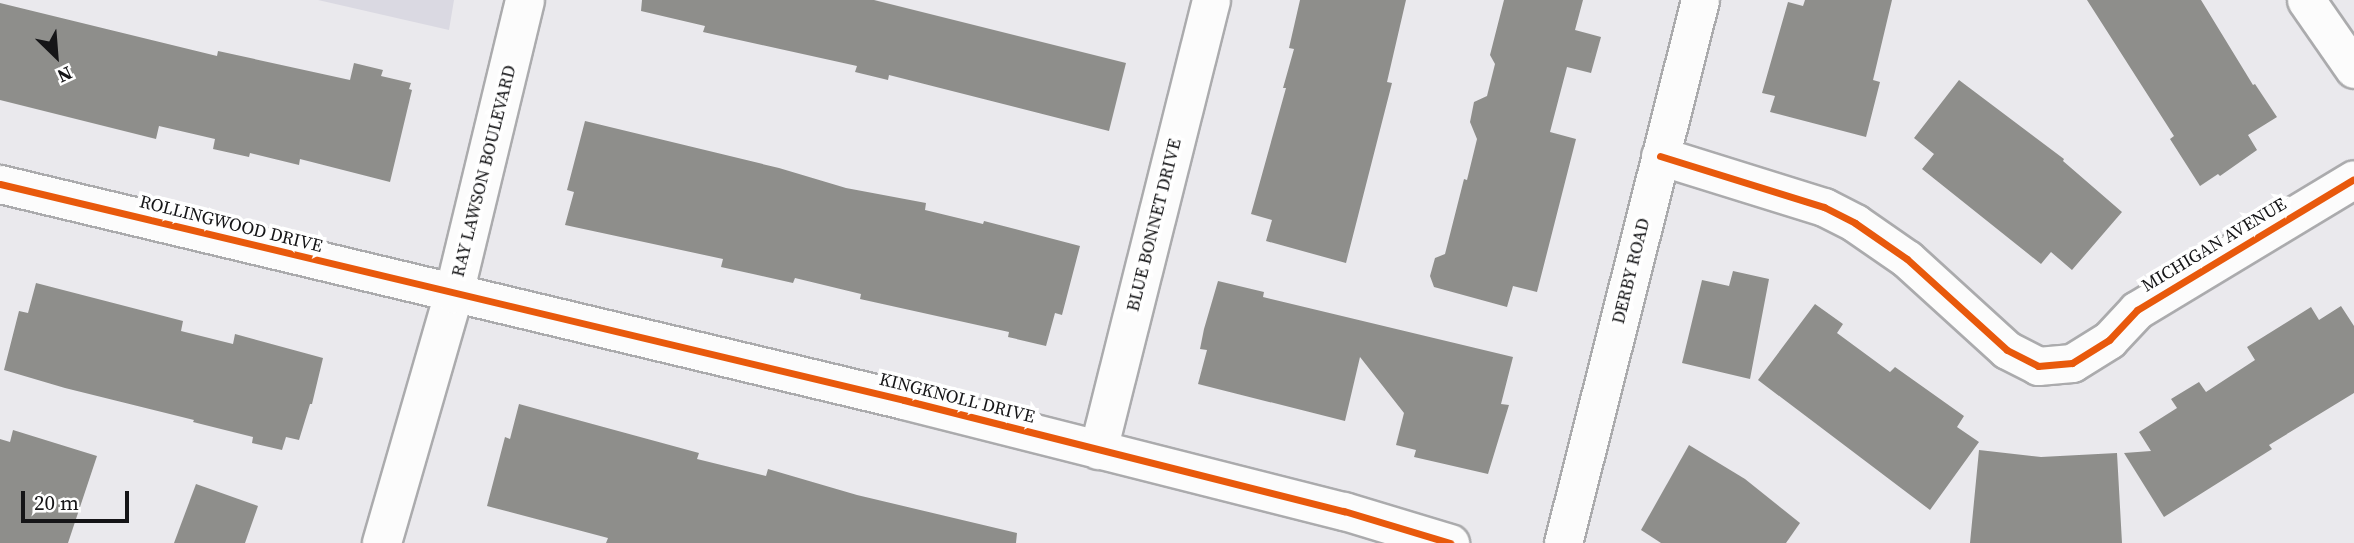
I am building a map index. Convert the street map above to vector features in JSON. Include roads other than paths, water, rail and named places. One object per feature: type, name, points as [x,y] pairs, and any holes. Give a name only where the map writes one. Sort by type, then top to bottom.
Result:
[{"type":"street","name":"RAY LAWSON BOULEVARD","points":[[382,543],[454,294],[525,0]]},
{"type":"street","name":"DERBY ROAD","points":[[1563,543],[1700,0]]},
{"type":"street","points":[[2306,0],[2354,69]]},
{"type":"street","name":"BLUE BONNET DRIVE","points":[[1098,450],[1200,3]]},
{"type":"street","name":"MICHIGAN AVENUE","points":[[1660,156],[1824,207],[1855,223],[1907,259],[2007,350],[2038,366],[2072,363],[2109,340],[2137,310],[2354,179]]},
{"type":"street","name":"ROLLINGWOOD DRIVE","points":[[0,184],[454,294]]},
{"type":"street","name":"KINGKNOLL DRIVE","points":[[454,294],[1344,511],[1450,543]]}]
